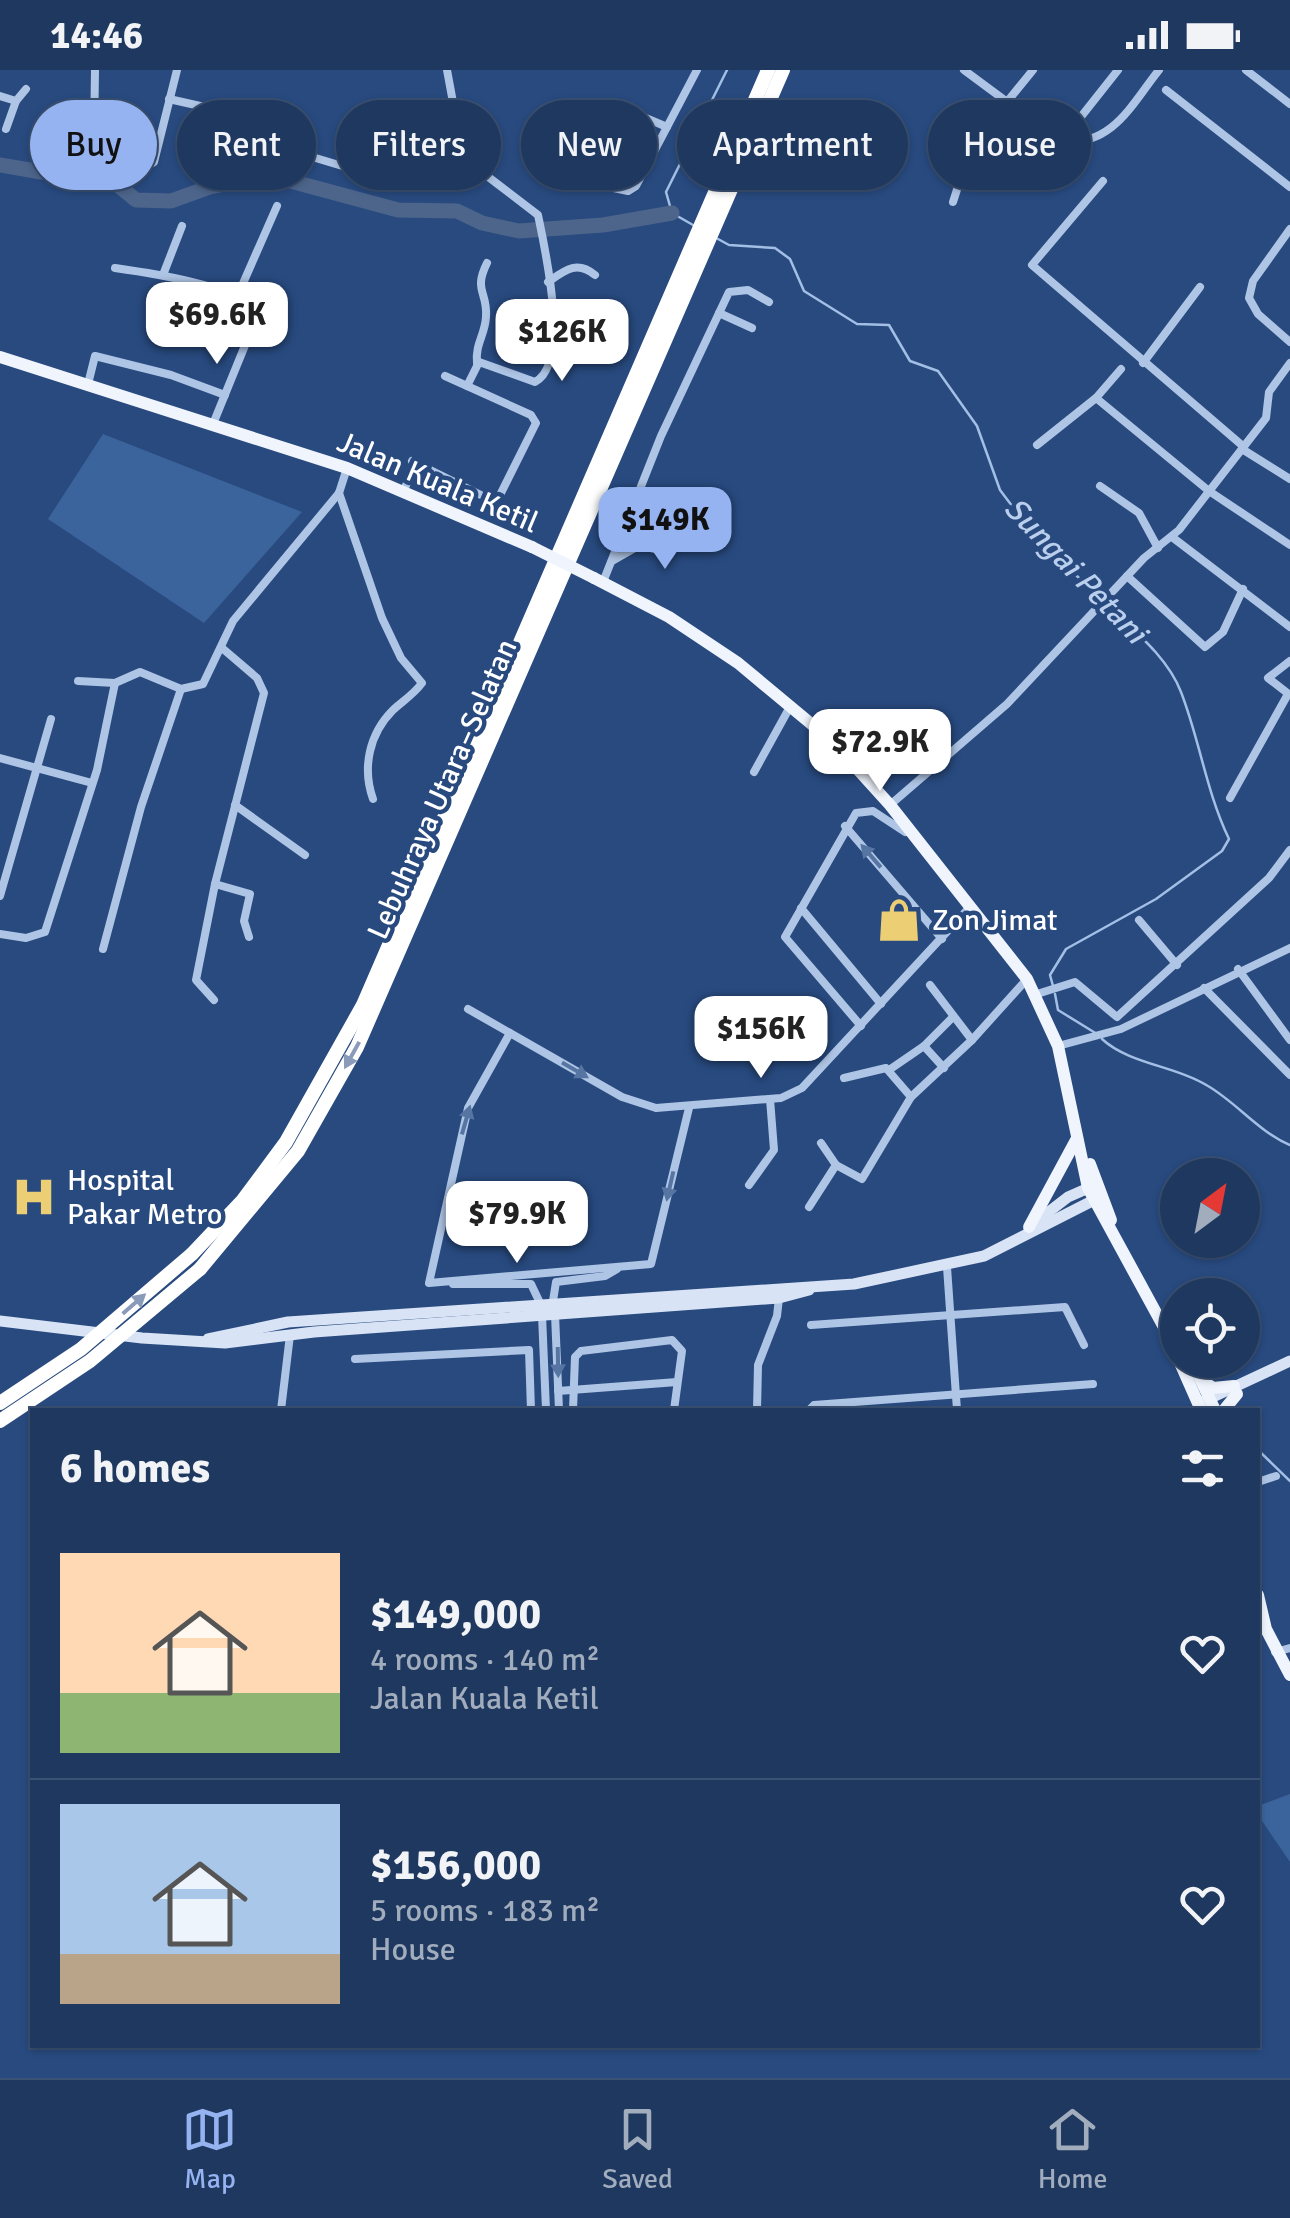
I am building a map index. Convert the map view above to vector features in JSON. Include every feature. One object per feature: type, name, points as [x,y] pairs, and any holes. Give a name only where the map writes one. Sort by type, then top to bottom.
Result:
[{"type":"highway","name":"Lebuhraya Utara–Selatan","points":[[0,1420],[90,1361],[200,1269],[298,1151],[357,1047],[715,208],[768,70]]},
{"type":"highway","name":"Lebuhraya Utara–Selatan","points":[[715,208],[783,70]]},
{"type":"highway","name":"Lebuhraya Utara–Selatan","points":[[0,1404],[81,1350],[192,1254],[243,1200],[286,1142],[362,1004],[695,255]]},
{"type":"main road","name":"Jalan Kuala Ketil","points":[[0,358],[347,468],[532,547],[683,626],[791,705],[846,755],[1027,979],[1043,991],[1095,1192]]},
{"type":"main road","name":"Jalan Kuala Ketil","points":[[1075,1124],[1076,1140],[1095,1192],[1120,1249],[1160,1320]]},
{"type":"main road","points":[[1029,1227],[1076,1140]]},
{"type":"main road","points":[[1014,1240],[1047,1210],[1095,1192]]},
{"type":"main road","points":[[208,1339],[288,1322],[779,1298],[947,1267],[1014,1240],[1095,1192]]},
{"type":"main road","points":[[0,1321],[142,1338],[225,1342],[548,1308],[809,1290]]},
{"type":"main road","points":[[1200,1378],[1210,1407],[1290,1361]]},
{"type":"main road","name":"Jalan Kuala Ketil","points":[[1193,1378],[1210,1407]]},
{"type":"main road","points":[[1200,1378],[1213,1388],[1235,1390]]},
{"type":"main road","points":[[1262,1631],[1290,1675]]},
{"type":"street","points":[[95,70],[94,139],[149,165],[154,162],[177,70]]},
{"type":"street","points":[[448,70],[460,140],[470,163],[538,215],[555,343],[546,375],[530,382],[477,363]]},
{"type":"street","points":[[657,145],[697,70]]},
{"type":"street","points":[[964,70],[1005,100]]},
{"type":"street","points":[[1010,100],[1032,70]]},
{"type":"street","points":[[1091,105],[1118,70]]},
{"type":"street","points":[[1091,136],[1108,133],[1159,70]]},
{"type":"street","points":[[1246,70],[1290,104]]},
{"type":"street","points":[[6,129],[16,101],[26,89]]},
{"type":"street","points":[[1166,90],[1290,187]]},
{"type":"street","points":[[0,96],[16,101]]},
{"type":"street","points":[[169,98],[250,117],[279,147],[336,164]]},
{"type":"street","points":[[657,123],[667,127]]},
{"type":"street","points":[[1103,182],[1032,266],[1243,448],[1290,479]]},
{"type":"street","points":[[952,202],[956,190]]},
{"type":"street","points":[[236,298],[277,206]]},
{"type":"street","points":[[162,275],[182,226]]},
{"type":"street","points":[[1290,228],[1253,281],[1249,298],[1258,314],[1290,342]]},
{"type":"street","points":[[466,386],[477,363],[476,341],[486,314],[478,284],[487,264]]},
{"type":"street","points":[[548,282],[571,267],[584,266],[595,275]]},
{"type":"street","points":[[114,268],[162,275],[236,298],[259,311],[213,424]]},
{"type":"street","points":[[1143,363],[1200,287]]},
{"type":"street","points":[[599,580],[612,561],[661,436],[729,292],[739,288],[769,302]]},
{"type":"street","points":[[181,293],[256,324]]},
{"type":"street","points":[[719,312],[752,328]]},
{"type":"street","points":[[88,384],[95,356],[226,395]]},
{"type":"street","points":[[890,806],[1007,704],[1127,576],[1172,537],[1266,418],[1269,392],[1290,363]]},
{"type":"street","points":[[1037,445],[1096,398],[1120,369]]},
{"type":"street","points":[[403,492],[414,462],[488,500],[500,495],[536,418],[445,376]]},
{"type":"street","points":[[1096,398],[1209,492],[1290,545]]},
{"type":"street","points":[[78,681],[114,683],[140,672],[181,688],[203,684],[233,621],[338,492],[347,468]]},
{"type":"street","points":[[1100,486],[1138,511],[1158,548]]},
{"type":"street","points":[[338,492],[382,618],[402,658],[422,683],[392,711],[372,744],[366,780],[372,799]]},
{"type":"street","points":[[612,561],[640,546],[667,553],[688,529],[710,531]]},
{"type":"street","points":[[1172,537],[1290,627]]},
{"type":"street","points":[[1127,576],[1205,647],[1223,632],[1243,589]]},
{"type":"street","points":[[214,1000],[196,980],[215,884],[264,689],[222,648]]},
{"type":"street","points":[[1230,798],[1289,694],[1268,678],[1290,661]]},
{"type":"street","points":[[0,934],[26,938],[45,932],[92,783],[114,683]]},
{"type":"street","points":[[103,950],[141,808],[181,688]]},
{"type":"street","points":[[754,772],[791,705]]},
{"type":"street","points":[[0,896],[51,719]]},
{"type":"street","points":[[0,758],[92,783]]},
{"type":"street","points":[[235,805],[263,830],[305,854]]},
{"type":"street","points":[[861,1026],[785,937],[845,826],[856,814],[873,811],[917,841]]},
{"type":"street","points":[[845,826],[942,940]]},
{"type":"street","points":[[1117,1017],[1270,878],[1290,850]]},
{"type":"street","points":[[215,884],[250,894],[244,922],[250,937]]},
{"type":"street","points":[[468,1009],[622,1096],[656,1108],[770,1099],[802,1088],[970,907]]},
{"type":"street","points":[[800,908],[882,1004]]},
{"type":"street","points":[[1139,920],[1177,965]]},
{"type":"street","points":[[1058,1046],[1118,1030],[1238,969],[1290,948]]},
{"type":"street","points":[[1278,953],[1290,960]]},
{"type":"street","points":[[1238,969],[1290,1040]]},
{"type":"street","points":[[821,1143],[836,1166],[861,1180],[911,1097],[972,1040],[1027,979]]},
{"type":"street","points":[[1043,991],[1065,982],[1079,983],[1117,1017],[1118,1030]]},
{"type":"street","points":[[930,985],[972,1040]]},
{"type":"street","points":[[1204,988],[1290,1075]]},
{"type":"street","points":[[889,1070],[924,1046],[954,1017]]},
{"type":"street","points":[[510,1033],[467,1114],[429,1283],[652,1264],[689,1108]]},
{"type":"street","points":[[924,1046],[944,1068]]},
{"type":"street","points":[[844,1078],[881,1067],[889,1070],[911,1097]]},
{"type":"street","points":[[749,1186],[774,1150],[770,1099]]},
{"type":"street","points":[[808,1207],[836,1166]]},
{"type":"street","points":[[546,1408],[548,1308],[556,1282],[605,1276],[621,1267]]},
{"type":"street","points":[[947,1267],[957,1408]]},
{"type":"street","points":[[447,1281],[459,1286],[531,1284],[548,1308],[559,1408]]},
{"type":"street","points":[[756,1408],[758,1365],[777,1316],[779,1298]]},
{"type":"street","points":[[811,1325],[1065,1306],[1084,1345]]},
{"type":"street","points":[[281,1408],[290,1335]]},
{"type":"street","points":[[573,1408],[575,1357],[580,1351],[672,1340],[682,1350],[674,1408]]},
{"type":"street","points":[[355,1358],[529,1350],[531,1408]]},
{"type":"street","points":[[558,1391],[677,1382]]},
{"type":"street","points":[[811,1408],[814,1404],[877,1405],[957,1394],[1093,1384]]},
{"type":"street","points":[[1260,1481],[1276,1476]]},
{"type":"street","points":[[1276,1652],[1290,1648]]},
{"type":"shaded area","points":[[103,434],[302,512],[204,623],[48,519]]},
{"type":"shaded area","points":[[1290,1794],[1290,1862],[1260,1818],[1260,1805]]},
{"type":"waterway","points":[[693,225],[672,213],[666,192],[727,70]]},
{"type":"waterway","name":"Sungai Petani","points":[[0,165],[41,172],[74,166],[103,173],[136,200],[171,201],[210,187],[268,175],[398,210],[457,211],[482,223],[519,231],[603,225],[672,213]]},
{"type":"waterway","name":"Sungai Petani","points":[[718,239],[729,245],[775,248],[790,259],[804,291],[857,324],[889,325],[910,361],[938,371],[977,426],[1000,490],[1034,535],[1100,598]]},
{"type":"waterway","name":"Sungai Petani","points":[[1053,986],[1050,975],[1066,949],[1156,899],[1222,851],[1229,839],[1175,679],[1148,644],[1106,604]]},
{"type":"waterway","name":"Sungai Petani","points":[[1055,994],[1058,1010],[1097,1034]]},
{"type":"waterway","name":"Sungai Petani","points":[[1102,1039],[1125,1054],[1208,1086],[1268,1133],[1290,1145]]},
{"type":"waterway","points":[[1260,1452],[1290,1481]]},
{"type":"place","name":"Zon Jimat","points":[[899,920]]},
{"type":"place","name":"Hospital Pakar Metro","points":[[34,1197]]}]
